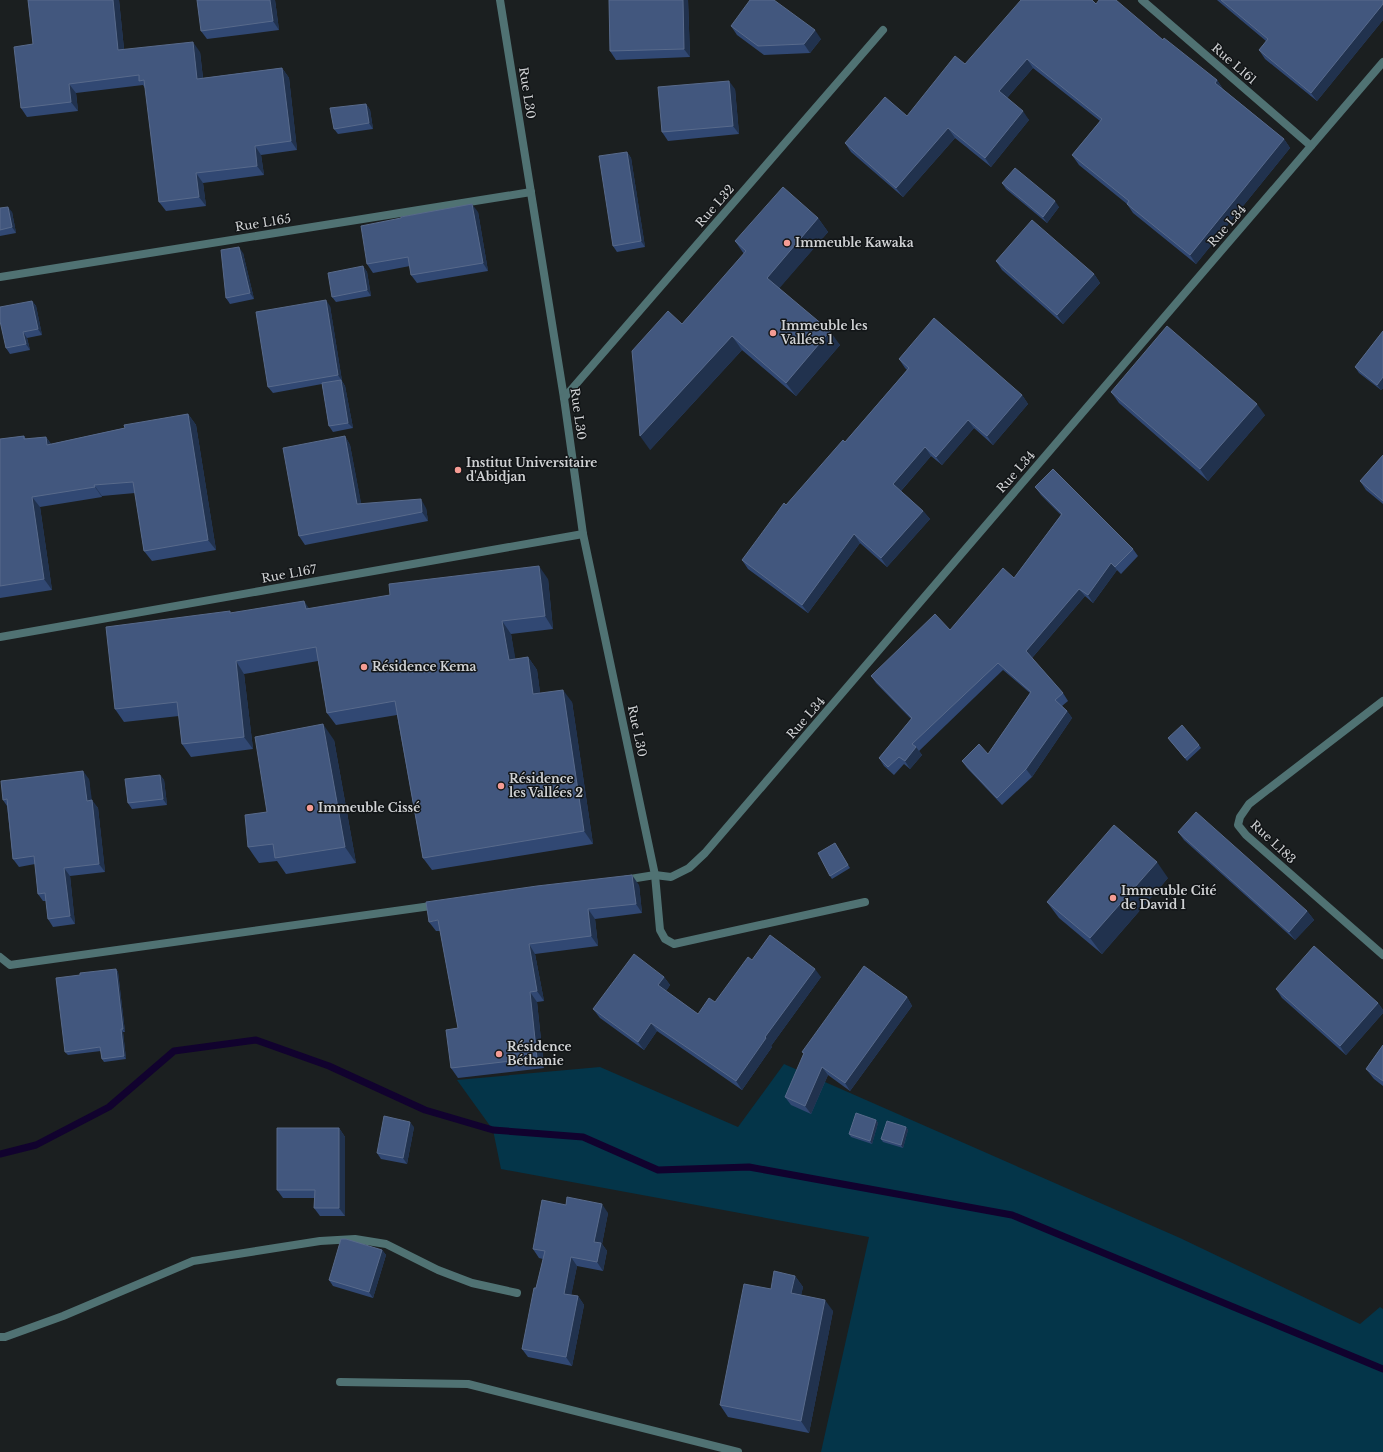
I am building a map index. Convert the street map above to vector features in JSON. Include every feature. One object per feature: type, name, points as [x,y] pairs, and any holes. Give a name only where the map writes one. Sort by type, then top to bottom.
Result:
[{"type":"street","name":"Rue L30","points":[[500,0],[564,398],[583,534],[655,875],[660,930],[665,939],[674,944],[865,902]]},
{"type":"street","name":"Rue L161","points":[[1142,0],[1311,146]]},
{"type":"street","name":"Rue L32","points":[[564,398],[884,30]]},
{"type":"street","name":"Rue L34","points":[[616,881],[655,875],[671,876],[689,868],[705,853],[1383,62]]},
{"type":"street","name":"Rue L165","points":[[0,277],[531,192]]},
{"type":"street","name":"Rue L167","points":[[0,637],[583,534]]},
{"type":"street","name":"Rue L183","points":[[1383,701],[1249,804],[1240,817],[1238,826],[1246,835],[1383,955]]},
{"type":"street","points":[[0,957],[10,965],[443,905]]},
{"type":"street","points":[[0,1337],[5,1337],[63,1316],[193,1261],[320,1241],[355,1239],[386,1244],[438,1270],[472,1283],[517,1293]]},
{"type":"street","points":[[340,1382],[468,1384],[738,1452]]},
{"type":"shaded area","points":[[784,1064],[1180,1238],[1360,1324],[1380,1307],[1383,1309],[1383,1452],[821,1452],[869,1237],[501,1169],[493,1130],[457,1080],[600,1067],[738,1127]]},
{"type":"building","points":[[28,0],[113,0],[118,50],[193,42],[197,79],[282,68],[291,141],[255,146],[257,166],[196,173],[199,197],[159,202],[144,80],[139,81],[139,75],[69,84],[71,102],[21,108],[14,47],[33,44]]},
{"type":"building","points":[[197,0],[270,0],[273,21],[201,31]]},
{"type":"building","points":[[609,0],[683,0],[684,49],[610,51]]},
{"type":"building","points":[[750,0],[774,0],[815,30],[804,44],[758,46],[731,26]]},
{"type":"building","points":[[1021,0],[1092,0],[1096,4],[1099,0],[1116,0],[1163,40],[1164,38],[1217,80],[1215,83],[1284,139],[1190,255],[1127,204],[1129,201],[1072,155],[1102,119],[1027,59],[999,91],[1023,111],[985,158],[948,128],[896,188],[845,143],[885,97],[907,116],[955,56],[965,64]]},
{"type":"building","points":[[1221,0],[1383,0],[1383,4],[1311,93],[1259,50],[1268,39]]},
{"type":"building","points":[[729,81],[733,126],[662,132],[658,87]]},
{"type":"building","points":[[366,104],[369,123],[334,129],[330,108]]},
{"type":"building","points":[[627,152],[641,241],[613,246],[599,156]]},
{"type":"building","points":[[1015,168],[1055,201],[1043,217],[1002,183]]},
{"type":"building","points":[[783,187],[818,218],[767,278],[830,331],[786,383],[732,336],[640,436],[632,351],[668,311],[682,324],[746,251],[735,241]]},
{"type":"building","points":[[472,204],[483,263],[411,275],[408,257],[367,264],[361,226]]},
{"type":"building","points":[[8,207],[12,227],[0,230],[0,208]]},
{"type":"building","points":[[1032,220],[1094,274],[1057,315],[996,261]]},
{"type":"building","points":[[239,247],[250,293],[226,298],[221,250]]},
{"type":"building","points":[[363,266],[367,290],[332,297],[328,273]]},
{"type":"building","points":[[326,300],[338,375],[268,387],[256,312]]},
{"type":"building","points":[[32,301],[38,329],[23,332],[26,344],[6,348],[0,321],[0,307]]},
{"type":"building","points":[[934,318],[1022,395],[987,436],[968,420],[936,457],[925,447],[893,484],[923,511],[881,558],[854,534],[802,605],[742,560],[784,503],[786,505],[843,440],[845,442],[909,368],[899,359]]},
{"type":"building","points":[[1167,326],[1257,404],[1200,469],[1111,392]]},
{"type":"building","points":[[1383,331],[1383,377],[1377,385],[1355,367]]},
{"type":"building","points":[[341,380],[348,423],[329,426],[322,383]]},
{"type":"building","points":[[188,414],[208,540],[144,551],[133,482],[94,485],[95,487],[32,497],[44,579],[0,586],[0,439],[24,436],[24,439],[46,437],[47,445],[125,428],[124,425]]},
{"type":"building","points":[[345,436],[357,504],[421,499],[422,512],[299,536],[283,448]]},
{"type":"building","points":[[1383,455],[1383,501],[1360,481]]},
{"type":"building","points":[[1053,469],[1133,549],[1115,567],[1111,563],[1088,595],[1079,589],[1026,651],[1063,693],[1055,700],[1067,711],[1026,769],[997,798],[962,761],[979,744],[988,754],[1031,692],[998,663],[912,744],[916,747],[905,761],[899,757],[888,767],[879,758],[912,718],[871,676],[935,614],[950,630],[1003,568],[1014,578],[1062,514],[1035,487]]},
{"type":"building","points":[[539,566],[545,616],[502,621],[509,660],[528,657],[533,694],[563,690],[584,831],[423,858],[395,701],[327,713],[316,647],[236,661],[244,737],[182,744],[177,702],[115,709],[106,627],[230,611],[230,613],[304,601],[306,609],[390,595],[389,584]]},
{"type":"building","name":"Immeuble Cissé","points":[[323,724],[345,847],[275,858],[273,844],[248,847],[245,815],[267,812],[255,737]]},
{"type":"building","points":[[1182,725],[1199,745],[1185,758],[1168,738]]},
{"type":"building","points":[[83,771],[87,801],[92,800],[99,864],[64,868],[70,916],[48,919],[45,893],[38,894],[34,856],[13,859],[7,799],[3,800],[1,781]]},
{"type":"building","points":[[160,775],[163,799],[128,803],[125,779]]},
{"type":"building","points":[[1196,812],[1307,911],[1289,932],[1178,832]]},
{"type":"building","name":"Immeuble Cité de David 1","points":[[1114,825],[1157,862],[1090,938],[1047,902]]},
{"type":"building","points":[[835,843],[848,865],[830,876],[818,853]]},
{"type":"building","points":[[632,875],[636,904],[588,909],[591,936],[529,944],[537,991],[530,992],[537,1058],[451,1068],[446,1030],[458,1028],[438,920],[429,922],[426,902],[537,886]]},
{"type":"building","points":[[770,935],[815,969],[765,1037],[766,1038],[736,1081],[651,1023],[638,1042],[593,1009],[634,954],[664,977],[658,985],[698,1014],[709,998],[715,1002],[748,957],[752,960]]},
{"type":"building","points":[[1314,946],[1378,1003],[1340,1046],[1276,989]]},
{"type":"building","points":[[864,966],[907,997],[845,1083],[822,1067],[805,1106],[785,1097],[804,1053],[802,1052]]},
{"type":"building","points":[[116,969],[123,1029],[121,1029],[124,1056],[102,1059],[100,1047],[65,1052],[56,978],[80,975],[80,973]]},
{"type":"building","points":[[1383,1045],[1383,1081],[1366,1069]]},
{"type":"building","points":[[856,1113],[876,1120],[870,1141],[849,1134]]},
{"type":"building","points":[[384,1116],[410,1122],[403,1158],[377,1153]]},
{"type":"building","points":[[887,1121],[906,1127],[901,1145],[881,1139]]},
{"type":"building","points":[[277,1128],[339,1128],[339,1208],[314,1208],[315,1190],[277,1190]]},
{"type":"building","points":[[567,1197],[602,1204],[594,1242],[601,1243],[597,1262],[571,1257],[564,1294],[578,1296],[566,1357],[522,1349],[534,1288],[536,1288],[545,1251],[533,1249],[542,1200],[566,1205]]},
{"type":"building","points":[[341,1239],[346,1239],[382,1250],[369,1292],[329,1280]]},
{"type":"building","points":[[774,1271],[795,1276],[791,1293],[825,1300],[801,1421],[720,1405],[744,1284],[771,1289]]},
{"type":"waterway","points":[[0,1154],[36,1145],[109,1107],[174,1051],[256,1040],[329,1066],[425,1110],[493,1130],[583,1137],[658,1170],[749,1167],[1012,1215],[1383,1369]]},
{"type":"place","name":"Immeuble Kawaka","points":[[787,243]]},
{"type":"place","name":"Immeuble les Vallées 1","points":[[773,333]]},
{"type":"place","name":"Institut Universitaire d'Abidjan","points":[[458,470]]},
{"type":"place","name":"Résidence Kema","points":[[364,667]]},
{"type":"place","name":"Résidence les Vallées 2","points":[[501,786]]},
{"type":"place","name":"Immeuble Cissé","points":[[310,808]]},
{"type":"place","name":"Immeuble Cité de David 1","points":[[1113,898]]},
{"type":"place","name":"Résidence Béthanie","points":[[499,1054]]}]
